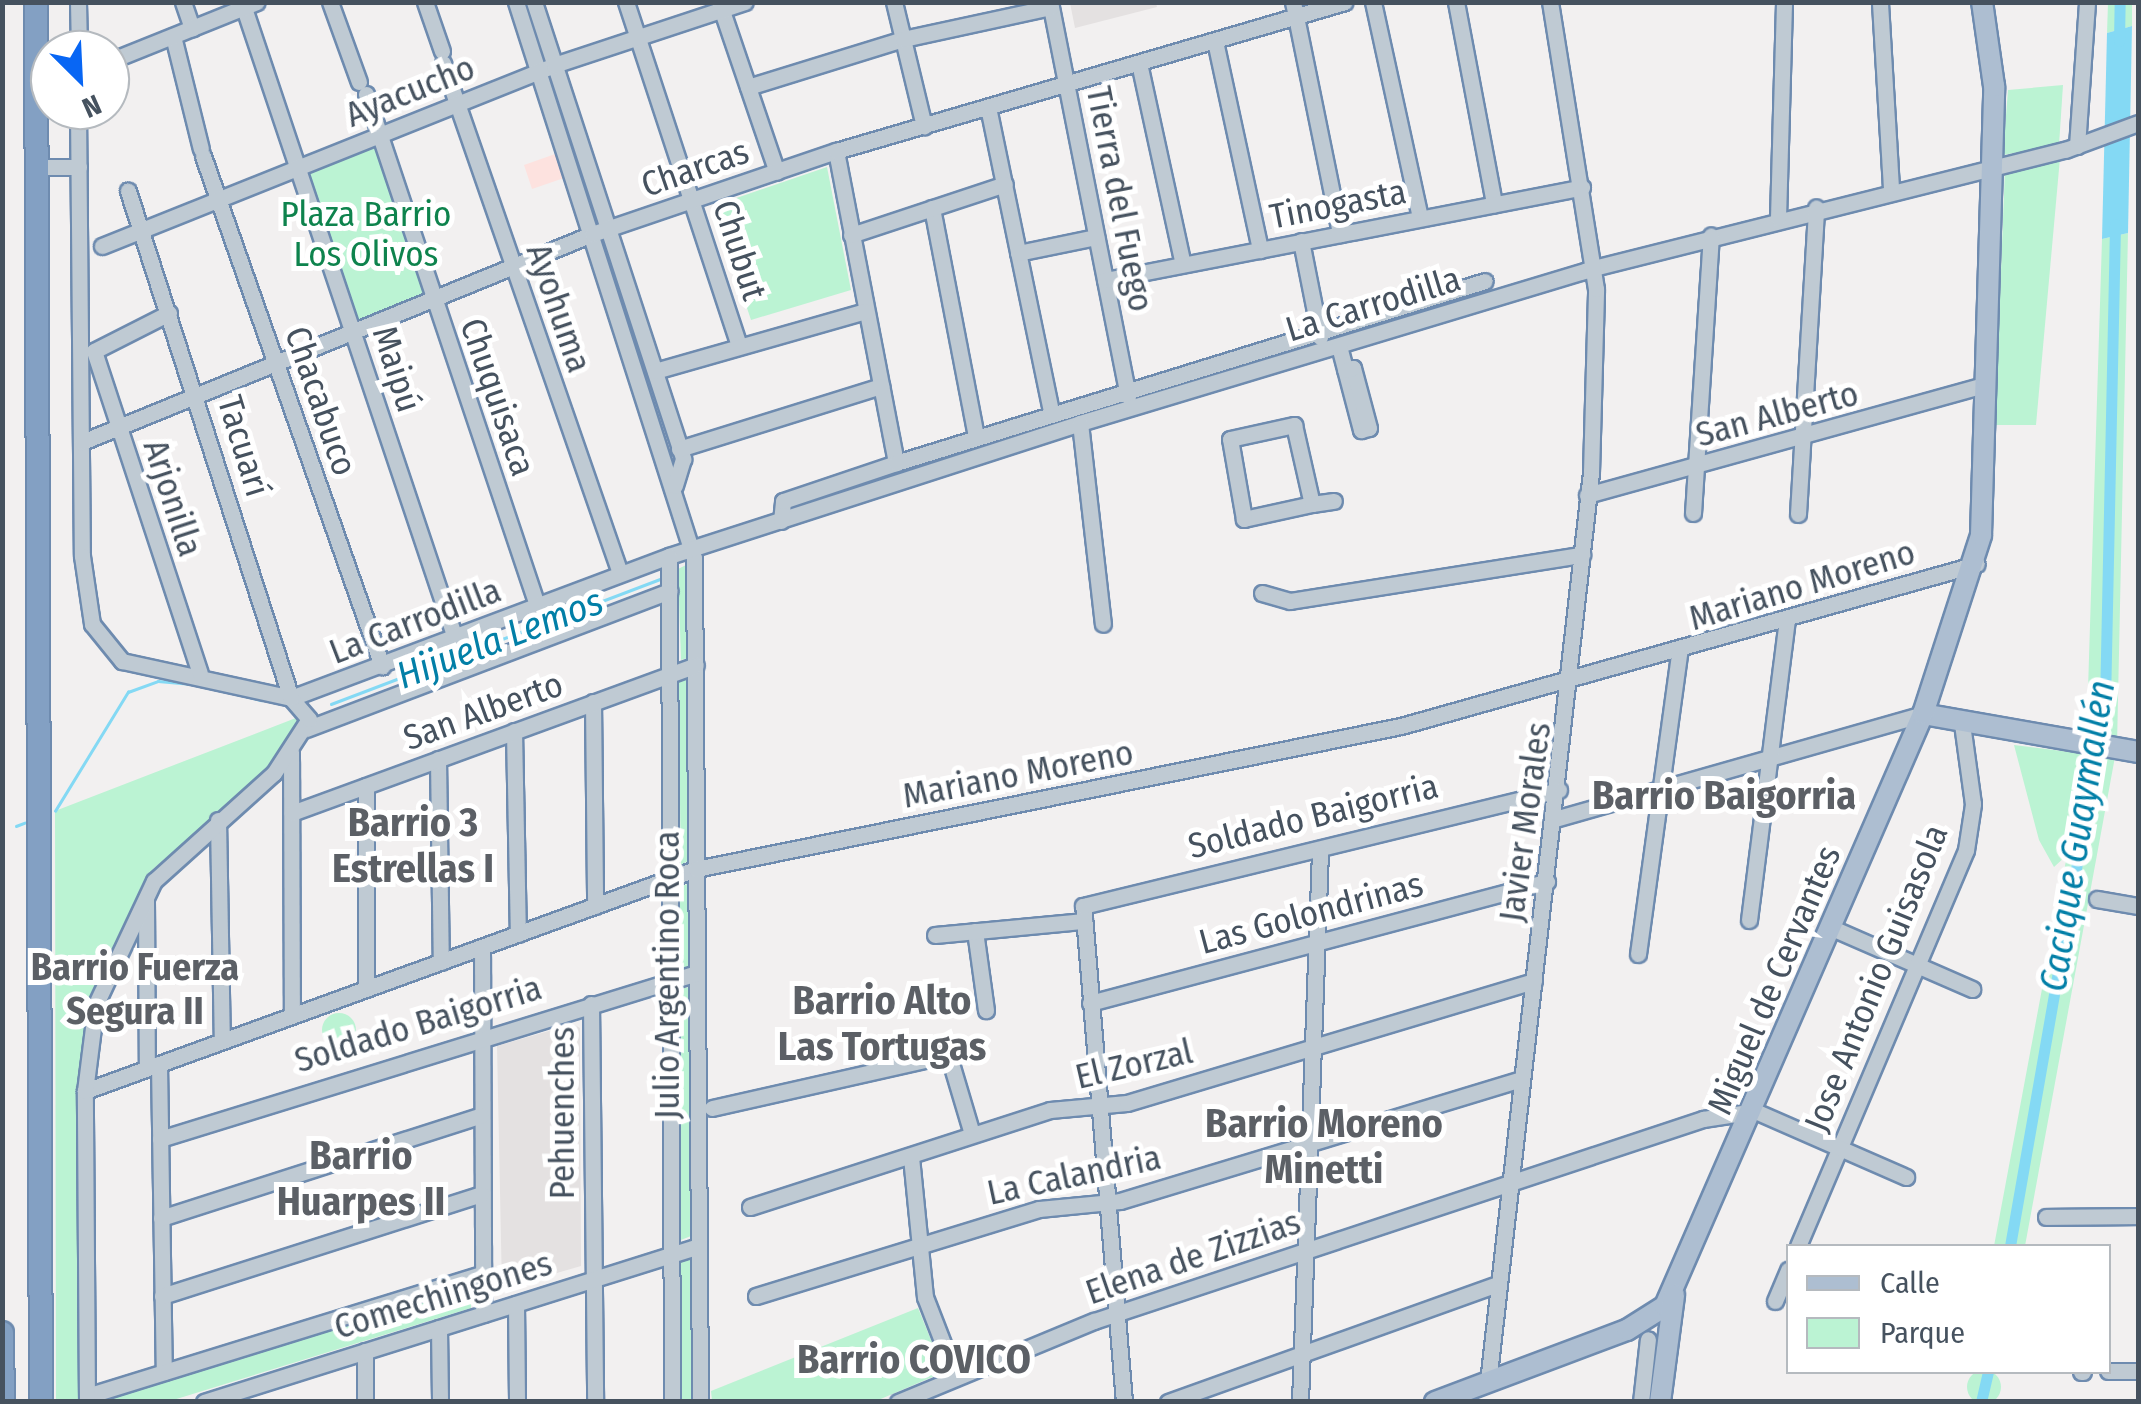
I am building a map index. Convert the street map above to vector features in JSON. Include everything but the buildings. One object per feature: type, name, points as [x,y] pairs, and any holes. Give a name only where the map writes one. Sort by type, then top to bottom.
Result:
[{"type":"highway","points":[[36,2],[38,1030],[44,1402]]},
{"type":"highway","points":[[2,1333],[3,1402]]},
{"type":"main road","name":"Miguel de Cervantes","points":[[1660,1402],[1656,1334],[1923,714],[1978,564],[1994,86],[1982,2]]},
{"type":"main road","points":[[1923,714],[1962,724],[2138,752]]},
{"type":"main road","points":[[1435,1402],[1600,1341],[1656,1334]]},
{"type":"street","points":[[78,2],[79,30]]},
{"type":"street","points":[[183,2],[192,28]]},
{"type":"street","name":"Chuquisaca","points":[[330,2],[380,136],[537,606]]},
{"type":"street","name":"Ayohuma","points":[[425,2],[457,105],[620,573]]},
{"type":"street","points":[[516,2],[546,68],[600,231],[655,371],[680,449],[676,486]]},
{"type":"street","points":[[534,2],[546,68]]},
{"type":"street","name":"Chubut","points":[[626,2],[739,345]]},
{"type":"street","name":"Ayacucho","points":[[102,246],[546,68],[720,7],[745,2]]},
{"type":"street","points":[[894,2],[924,126]]},
{"type":"street","points":[[975,2],[978,20]]},
{"type":"street","name":"Charcas","points":[[82,442],[600,231],[836,151],[1215,41],[1294,10],[1345,2]]},
{"type":"street","points":[[1373,2],[1420,218]]},
{"type":"street","points":[[1456,2],[1494,204]]},
{"type":"street","name":"Javier Morales","points":[[1488,1382],[1508,1183],[1573,685],[1587,495],[1594,268],[1550,2]]},
{"type":"street","points":[[1778,218],[1784,2]]},
{"type":"street","points":[[2077,146],[2086,2]]},
{"type":"street","points":[[1880,3],[1890,189]]},
{"type":"street","points":[[130,53],[250,5]]},
{"type":"street","name":"Maipú","points":[[250,5],[280,119],[455,638]]},
{"type":"street","points":[[748,88],[903,39],[1051,5]]},
{"type":"street","name":"Tierra del Fuego","points":[[1051,5],[1130,408]]},
{"type":"street","points":[[720,7],[777,172]]},
{"type":"street","points":[[1294,10],[1340,234]]},
{"type":"street","name":"Chacabuco","points":[[172,36],[202,152],[382,666]]},
{"type":"street","points":[[1215,41],[1260,250]]},
{"type":"street","points":[[1139,63],[1183,264]]},
{"type":"street","points":[[988,107],[1051,412]]},
{"type":"street","name":"La Carrodilla","points":[[291,698],[620,573],[1080,423],[1594,268],[1890,189],[2077,146],[2134,124]]},
{"type":"street","points":[[78,130],[85,602],[122,661],[200,673],[291,698],[307,721],[291,752],[218,820],[146,896],[90,1023],[85,1091],[87,1399]]},
{"type":"street","points":[[836,151],[896,462]]},
{"type":"street","points":[[36,167],[79,167]]},
{"type":"street","points":[[851,235],[1006,184]]},
{"type":"street","name":"Tinogasta","points":[[1104,280],[1582,187]]},
{"type":"street","name":"Tacuarí","points":[[128,192],[291,698]]},
{"type":"street","points":[[932,208],[976,436]]},
{"type":"street","points":[[1798,514],[1816,208]]},
{"type":"street","name":"Julio Argentino Roca","points":[[600,231],[692,548],[700,1402]]},
{"type":"street","points":[[1693,513],[1711,236]]},
{"type":"street","points":[[1018,253],[1096,237]]},
{"type":"street","points":[[1302,242],[1318,331],[1345,370]]},
{"type":"street","name":"La Carrodilla","points":[[781,521],[783,501],[896,462],[1126,388],[1485,281]]},
{"type":"street","points":[[655,371],[866,310]]},
{"type":"street","name":"Arjonilla","points":[[169,313],[100,343],[118,428],[200,673]]},
{"type":"street","points":[[680,449],[882,386]]},
{"type":"street","name":"San Alberto","points":[[1587,495],[1802,439],[1981,386]]},
{"type":"street","points":[[1080,423],[1103,624]]},
{"type":"street","points":[[1312,504],[1294,425],[1230,439],[1236,521],[1334,501]]},
{"type":"street","points":[[1262,593],[1290,601],[1582,555]]},
{"type":"street","name":"Julio Argentino Roca","points":[[669,556],[672,1402]]},
{"type":"street","name":"Mariano Moreno","points":[[85,1091],[696,869],[1573,685],[1978,564]]},
{"type":"street","name":"La Carrodilla","points":[[307,721],[670,590]]},
{"type":"street","points":[[1750,920],[1787,621]]},
{"type":"street","points":[[1638,954],[1679,653]]},
{"type":"street","name":"San Alberto","points":[[292,813],[696,665]]},
{"type":"street","points":[[593,702],[594,906]]},
{"type":"street","points":[[1556,820],[1923,714]]},
{"type":"street","name":"Jose Antonio Guisasola","points":[[1799,1244],[1970,836],[1962,724]]},
{"type":"street","points":[[514,731],[518,934]]},
{"type":"street","points":[[291,752],[292,1015]]},
{"type":"street","points":[[438,759],[440,962]]},
{"type":"street","points":[[366,786],[366,989]]},
{"type":"street","name":"Soldado Baigorria","points":[[935,935],[1084,913],[1559,790]]},
{"type":"street","points":[[218,820],[222,1041]]},
{"type":"street","points":[[1300,1402],[1320,852]]},
{"type":"street","name":"Las Golondrinas","points":[[1090,1003],[1546,881]]},
{"type":"street","points":[[146,896],[160,1139],[164,1372]]},
{"type":"street","points":[[2097,899],[2138,906]]},
{"type":"street","points":[[1084,913],[1124,1402]]},
{"type":"street","points":[[1832,928],[1972,989]]},
{"type":"street","points":[[975,931],[986,1010]]},
{"type":"street","points":[[482,947],[484,1314]]},
{"type":"street","name":"Soldado Baigorria","points":[[160,1139],[697,973]]},
{"type":"street","name":"El Zorzal","points":[[750,1207],[1050,1110],[1100,1110],[1534,981]]},
{"type":"street","name":"Pehuenches","points":[[592,1004],[595,1402]]},
{"type":"street","points":[[712,1108],[939,1057],[950,1060],[972,1134]]},
{"type":"street","name":"La Calandria","points":[[756,1296],[1039,1208],[1106,1204],[1521,1079]]},
{"type":"street","points":[[1755,1111],[1906,1176]]},
{"type":"street","name":"Elena de Zizzias","points":[[898,1402],[1116,1315],[1306,1250],[1508,1183],[1755,1111]]},
{"type":"street","points":[[161,1218],[481,1115]]},
{"type":"street","points":[[911,1158],[924,1244],[928,1313],[956,1377]]},
{"type":"street","points":[[162,1296],[482,1194]]},
{"type":"street","points":[[2046,1217],[2138,1216]]},
{"type":"street","name":"Comechingones","points":[[204,1402],[699,1246]]},
{"type":"street","name":"Comechingones","points":[[87,1399],[482,1274]]},
{"type":"street","points":[[1775,1302],[1786,1275]]},
{"type":"street","points":[[1168,1402],[1496,1284]]},
{"type":"street","points":[[516,1304],[517,1402]]},
{"type":"street","points":[[439,1328],[440,1402]]},
{"type":"street","points":[[1641,1402],[1656,1334]]},
{"type":"street","points":[[365,1351],[365,1402]]},
{"type":"street","points":[[2111,1371],[2138,1371]]},
{"type":"shaded area","points":[[1070,3],[1156,3],[1157,7],[1075,28]]},
{"type":"shaded area","points":[[558,153],[564,178],[532,189],[524,165]]},
{"type":"shaded area","points":[[573,1024],[580,1028],[581,1266],[502,1289],[497,1046]]},
{"type":"green space","points":[[2108,3],[2132,3],[2132,26],[2107,33]]},
{"type":"green space","points":[[2063,85],[2059,145],[2003,155],[2008,90]]},
{"type":"green space","name":"Plaza Barrio Los Olivos","points":[[380,136],[433,300],[353,331],[298,169]]},
{"type":"green space","points":[[2060,158],[2036,425],[1995,425],[2005,168]]},
{"type":"green space","points":[[827,167],[851,290],[751,320],[713,206]]},
{"type":"green space","points":[[2128,233],[2117,746],[2025,1244],[1994,1244],[2067,855],[2054,867],[2039,840],[2014,745],[2086,754],[2102,239]]},
{"type":"green space","points":[[688,564],[687,658],[681,660],[678,569]]},
{"type":"green space","points":[[690,678],[688,861],[681,865],[678,681]]},
{"type":"green space","points":[[301,716],[273,766],[153,869],[88,1011],[78,1083],[80,1402],[56,1401],[55,811]]},
{"type":"green space","points":[[688,884],[689,967],[681,971],[678,887]]},
{"type":"green space","points":[[690,987],[691,1236],[681,1240],[679,989]]},
{"type":"green space","points":[[339,1013],[351,1018],[356,1030],[351,1042],[339,1047],[327,1042],[322,1030],[327,1018]]},
{"type":"green space","points":[[690,1256],[693,1401],[678,1402],[679,1260]]},
{"type":"green space","points":[[471,1286],[471,1308],[170,1401],[105,1401]]},
{"type":"green space","points":[[918,1308],[944,1372],[876,1401],[712,1401],[711,1391]]},
{"type":"green space","points":[[1973,1374],[1995,1374],[2000,1380],[2000,1394],[1991,1403],[1977,1403],[1968,1394],[1968,1380]]},
{"type":"water","points":[[2132,26],[2128,233],[2102,239],[2107,33]]},
{"type":"waterway","name":"Cacique Guaymallén","points":[[2119,41],[2120,2]]},
{"type":"waterway","name":"Cacique Guaymallén","points":[[2010,1244],[2105,703],[2115,224]]},
{"type":"waterway","name":"Hijuela Lemos","points":[[331,704],[663,578]]},
{"type":"waterway","name":"Hijuela Lemos","points":[[55,811],[128,692],[158,681],[192,684]]},
{"type":"waterway","name":"Hijuela Lemos","points":[[238,694],[261,700]]},
{"type":"waterway","name":"Hijuela Lemos","points":[[16,826],[24,823]]},
{"type":"waterway","name":"Cacique Guaymallén","points":[[1981,1402],[1988,1374]]},
{"type":"district","name":"Barrio Baigorria","points":[[1724,796]]},
{"type":"district","name":"Barrio 3 Estrellas I","points":[[413,846]]},
{"type":"district","name":"Barrio Fuerza Segura II","points":[[135,990]]},
{"type":"district","name":"Barrio Alto Las Tortugas","points":[[882,1024]]},
{"type":"district","name":"Barrio Moreno Minetti","points":[[1324,1147]]},
{"type":"district","name":"Barrio Huarpes II","points":[[361,1179]]},
{"type":"district","name":"Barrio COVICO","points":[[914,1360]]}]
